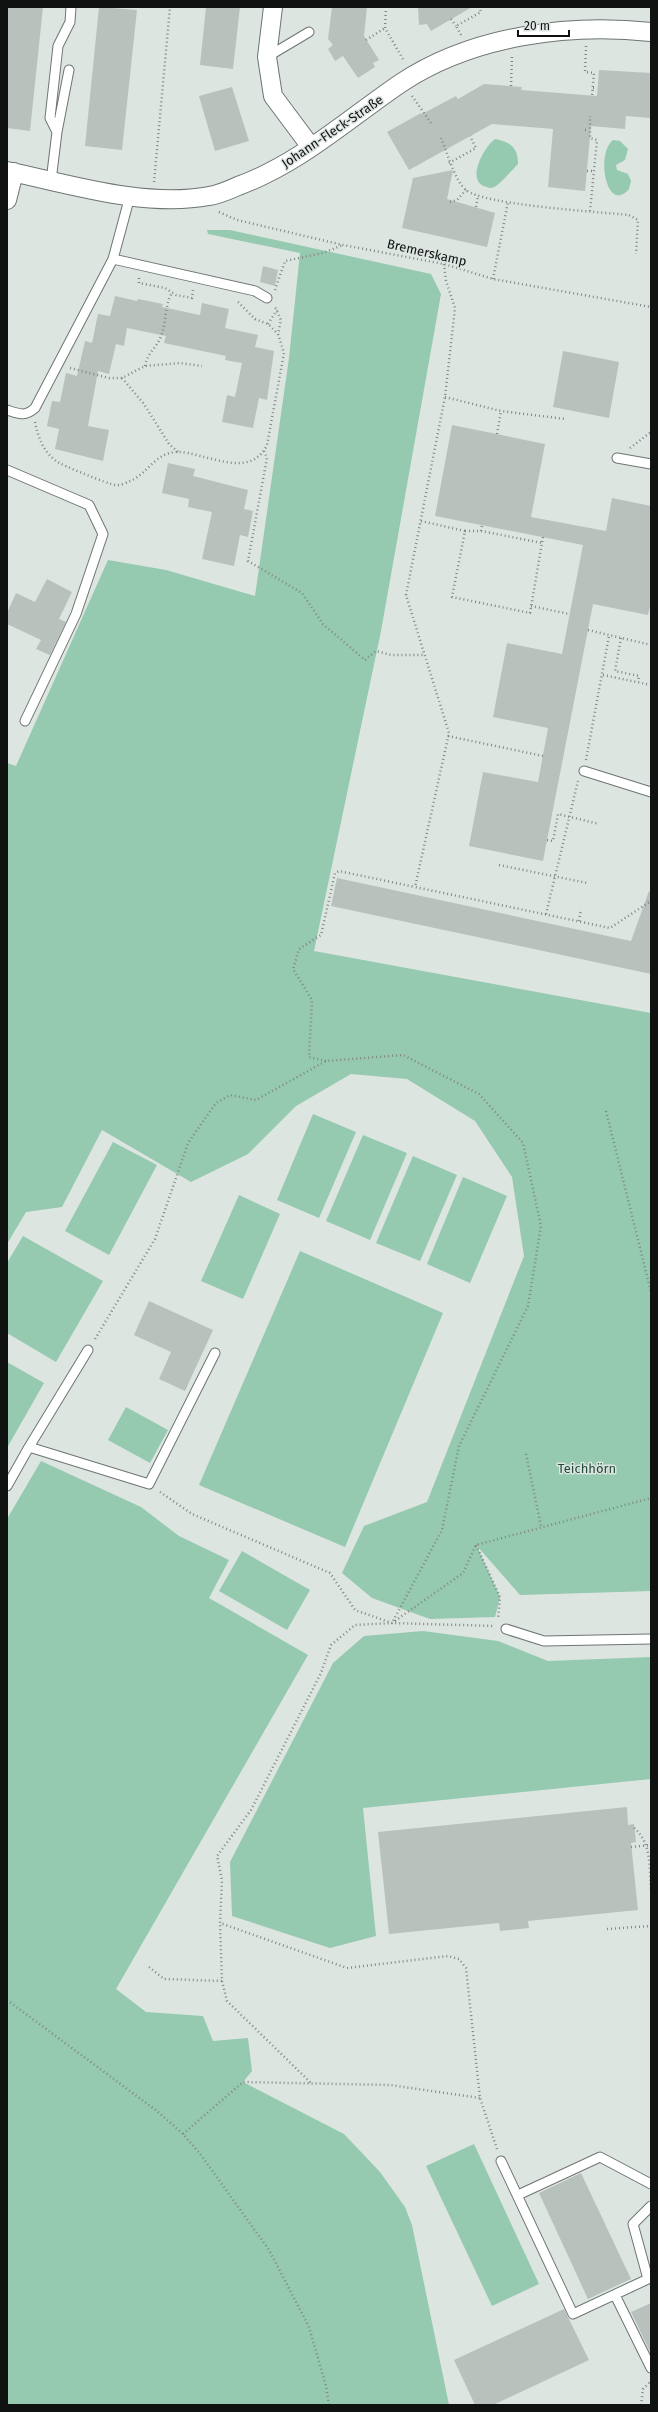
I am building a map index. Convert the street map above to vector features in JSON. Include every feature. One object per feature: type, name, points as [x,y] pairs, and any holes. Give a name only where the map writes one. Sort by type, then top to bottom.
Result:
[{"type":"street","points":[[273,7],[267,58],[273,96],[311,147]]},
{"type":"street","name":"Johann-Fleck-Straße","points":[[10,172],[50,181],[152,199],[209,196],[262,177],[345,125],[408,79],[470,50],[505,39],[587,30],[651,32]]},
{"type":"street","points":[[7,200],[10,172]]},
{"type":"lane","points":[[57,132],[50,118],[58,46],[70,22],[71,7]]},
{"type":"lane","points":[[267,58],[309,32]]},
{"type":"lane","points":[[50,181],[57,132],[69,70]]},
{"type":"lane","points":[[7,410],[22,415],[30,413],[35,408],[113,259],[130,196]]},
{"type":"lane","points":[[113,259],[255,291],[267,298]]},
{"type":"lane","points":[[617,458],[651,464]]},
{"type":"lane","points":[[7,470],[89,505],[103,534],[76,614],[25,721]]},
{"type":"lane","points":[[584,771],[651,792]]},
{"type":"lane","points":[[7,1486],[88,1350]]},
{"type":"lane","points":[[29,1447],[149,1484],[215,1353]]},
{"type":"lane","points":[[506,1629],[544,1642],[651,1639]]},
{"type":"lane","points":[[518,2195],[600,2157],[651,2184]]},
{"type":"lane","points":[[501,2161],[573,2314],[649,2278],[633,2224],[651,2206]]},
{"type":"lane","points":[[615,2295],[651,2368]]},
{"type":"path","points":[[152,199],[170,7]]},
{"type":"path","points":[[386,7],[385,28],[408,79],[431,123]]},
{"type":"path","points":[[456,26],[481,12],[479,7]]},
{"type":"path","points":[[451,19],[470,50]]},
{"type":"path","points":[[366,40],[385,28]]},
{"type":"path","points":[[587,30],[585,72],[594,73],[592,96]]},
{"type":"path","points":[[505,39],[513,60],[511,86]]},
{"type":"path","points":[[590,116],[590,138],[597,140],[590,211]]},
{"type":"path","points":[[450,162],[476,148],[470,136]]},
{"type":"path","points":[[441,138],[460,183],[466,190],[478,196],[508,202],[630,215],[638,220],[636,254]]},
{"type":"path","points":[[587,171],[595,171]]},
{"type":"path","points":[[450,202],[456,200],[466,190]]},
{"type":"path","name":"Bremerskamp","points":[[209,196],[218,211],[237,220],[343,245],[444,264],[493,279],[651,307]]},
{"type":"path","points":[[476,207],[478,196]]},
{"type":"path","points":[[493,279],[508,202]]},
{"type":"path","points":[[278,334],[281,320],[277,310],[267,298],[276,288],[285,261],[323,253],[343,245]]},
{"type":"path","points":[[415,887],[448,736],[425,654],[406,595],[445,397],[455,308],[446,281],[444,264]]},
{"type":"path","points":[[139,266],[139,283],[165,288],[172,293],[192,298],[196,278]]},
{"type":"path","points":[[193,291],[200,293]]},
{"type":"path","points":[[145,366],[147,357],[161,336],[169,299],[172,293]]},
{"type":"path","points":[[30,413],[35,420],[39,440],[56,462],[116,485],[131,481],[163,454],[178,452],[226,463],[247,462],[264,451],[267,445],[284,352],[278,334],[268,324],[255,319],[246,312],[240,302],[234,301]]},
{"type":"path","points":[[268,324],[277,310]]},
{"type":"path","points":[[59,363],[77,371],[109,378],[122,378],[145,366],[180,363],[202,366]]},
{"type":"path","points":[[122,378],[144,404],[169,444],[178,452]]},
{"type":"path","points":[[445,397],[501,410],[565,419]]},
{"type":"path","points":[[497,434],[501,410]]},
{"type":"path","points":[[617,458],[651,432]]},
{"type":"path","points":[[264,451],[267,458],[248,561],[302,593],[324,624],[365,660],[376,651],[391,655],[425,654]]},
{"type":"path","points":[[420,521],[465,531],[481,531],[542,543]]},
{"type":"path","points":[[481,531],[482,525]]},
{"type":"path","points":[[465,531],[452,598],[530,614],[543,537]]},
{"type":"path","points":[[532,606],[569,614]]},
{"type":"path","points":[[588,630],[651,645]]},
{"type":"path","points":[[546,914],[578,780],[584,771],[603,675],[609,636]]},
{"type":"path","points":[[621,638],[615,671],[638,676],[638,682]]},
{"type":"path","points":[[603,675],[651,685]]},
{"type":"path","points":[[448,736],[543,756]]},
{"type":"path","points":[[547,840],[553,841],[558,814],[599,824]]},
{"type":"path","points":[[499,865],[587,883]]},
{"type":"path","points":[[392,1623],[442,1530],[459,1446],[528,1306],[541,1226],[523,1143],[479,1094],[403,1055],[326,1061],[309,1057],[312,1000],[293,969],[299,949],[321,935],[335,873],[339,871],[610,928],[651,901]]},
{"type":"path","points":[[579,921],[581,909]]},
{"type":"path","points":[[88,1350],[155,1239],[188,1143],[216,1103],[230,1095],[256,1100],[326,1061]]},
{"type":"path","points":[[606,1111],[651,1292]]},
{"type":"path","points":[[526,1454],[541,1526]]},
{"type":"path","points":[[149,1484],[192,1514],[330,1573],[355,1610],[392,1623]]},
{"type":"path","points":[[392,1623],[463,1573],[476,1545],[541,1526],[651,1498]]},
{"type":"path","points":[[311,2083],[227,2001],[222,1981],[220,1923],[222,1880],[217,1856],[251,1810],[321,1673],[331,1645],[355,1625],[392,1623],[497,1627],[500,1597],[476,1545]]},
{"type":"path","points":[[634,1828],[644,1836],[647,1846],[651,1889]]},
{"type":"path","points":[[631,1847],[651,1845]]},
{"type":"path","points":[[220,1923],[347,1968],[448,1956],[459,1959],[466,1968],[480,2098],[501,2161]]},
{"type":"path","points":[[607,1929],[650,1926]]},
{"type":"path","points":[[149,1967],[164,1979],[222,1981]]},
{"type":"path","points":[[7,2000],[157,2110],[183,2134],[269,2250],[309,2327],[326,2386],[329,2405]]},
{"type":"path","points":[[183,2134],[243,2082],[390,2085],[480,2098]]},
{"type":"path","points":[[641,2405],[643,2389],[651,2380]]},
{"type":"green space","points":[[495,139],[509,144],[515,150],[518,158],[518,164],[504,179],[494,187],[490,188],[479,182],[477,170],[482,155]]},
{"type":"green space","points":[[613,140],[620,141],[628,149],[625,160],[616,165],[617,170],[628,174],[631,181],[629,189],[621,195],[615,194],[610,189],[606,180],[604,169],[608,147]]},
{"type":"green space","name":"Teichhörn","points":[[207,230],[230,230],[431,274],[441,294],[381,631],[314,951],[651,1013],[651,1591],[520,1595],[477,1546],[500,1597],[495,1617],[430,1619],[372,1598],[342,1573],[364,1526],[427,1502],[524,1256],[512,1177],[475,1121],[407,1079],[351,1074],[296,1106],[248,1154],[191,1182],[102,1130],[62,1207],[26,1212],[7,1244],[7,763],[16,766],[108,560],[166,570],[255,596],[289,358],[300,253],[208,234]]},
{"type":"green space","points":[[313,1114],[356,1132],[319,1218],[277,1200]]},
{"type":"green space","points":[[363,1135],[407,1153],[370,1240],[326,1221]]},
{"type":"green space","points":[[113,1142],[157,1165],[109,1255],[65,1231]]},
{"type":"green space","points":[[413,1156],[457,1175],[420,1261],[376,1243]]},
{"type":"green space","points":[[463,1177],[507,1196],[470,1283],[427,1264]]},
{"type":"green space","points":[[239,1195],[280,1214],[243,1299],[201,1281]]},
{"type":"green space","points":[[23,1236],[103,1281],[56,1362],[7,1333],[7,1263]]},
{"type":"green space","points":[[300,1251],[443,1313],[345,1547],[199,1485]]},
{"type":"green space","points":[[7,1362],[44,1383],[7,1448]]},
{"type":"green space","points":[[126,1407],[168,1430],[150,1463],[108,1440]]},
{"type":"green space","points":[[41,1461],[141,1507],[179,1536],[229,1560],[209,1598],[308,1655],[116,1989],[146,2012],[203,2016],[213,2041],[248,2038],[252,2071],[243,2082],[344,2134],[380,2172],[405,2207],[412,2225],[449,2405],[7,2405],[7,1519]]},
{"type":"green space","points":[[242,1551],[310,1590],[287,1630],[219,1591]]},
{"type":"green space","points":[[423,1631],[498,1641],[548,1661],[651,1657],[651,1779],[363,1808],[376,1936],[330,1948],[232,1916],[230,1862],[333,1663],[364,1636]]},
{"type":"green space","points":[[474,2144],[539,2284],[492,2306],[426,2166]]},
{"type":"building","points":[[7,7],[43,7],[30,131],[7,128]]},
{"type":"building","points":[[99,7],[137,10],[122,150],[85,146]]},
{"type":"building","points":[[206,7],[240,7],[233,69],[200,65]]},
{"type":"building","points":[[332,7],[367,7],[364,36],[379,60],[373,63],[375,67],[358,78],[343,56],[335,61],[328,49],[333,45],[328,39]]},
{"type":"building","points":[[418,7],[472,7],[431,31],[427,24],[419,25]]},
{"type":"building","points":[[599,70],[651,73],[651,118],[626,116],[625,129],[591,126],[585,191],[548,187],[553,129],[492,124],[409,170],[387,132],[421,113],[422,114],[456,96],[458,99],[484,84],[522,87],[521,90],[597,96]]},
{"type":"building","points":[[232,87],[249,141],[215,151],[199,96]]},
{"type":"building","points":[[453,170],[447,199],[495,213],[487,247],[402,228],[413,178]]},
{"type":"building","points":[[263,266],[278,270],[275,286],[260,282]]},
{"type":"building","points":[[115,296],[137,301],[138,299],[163,304],[162,307],[200,315],[202,303],[229,309],[225,328],[258,335],[255,347],[274,351],[267,400],[259,398],[253,428],[222,422],[227,395],[235,397],[242,363],[225,360],[226,356],[164,343],[166,336],[127,328],[124,346],[116,344],[109,374],[98,371],[88,426],[109,430],[103,461],[55,449],[59,429],[47,426],[52,401],[60,402],[66,373],[77,376],[85,341],[92,343],[98,314],[110,316]]},
{"type":"building","points":[[563,351],[619,362],[609,418],[553,407]]},
{"type":"building","points":[[452,425],[545,444],[531,517],[606,531],[612,498],[651,506],[651,602],[648,615],[593,604],[543,861],[469,846],[483,772],[538,782],[548,728],[493,717],[507,643],[562,654],[583,545],[435,516]]},
{"type":"building","points":[[168,463],[195,469],[193,476],[248,490],[244,509],[253,511],[248,537],[240,535],[234,566],[202,559],[212,512],[188,507],[189,499],[162,493]]},
{"type":"building","points":[[47,579],[72,592],[59,619],[66,622],[50,655],[36,649],[41,640],[7,624],[7,613],[16,593],[35,602]]},
{"type":"building","points":[[337,878],[631,941],[649,891],[651,892],[651,974],[331,906]]},
{"type":"building","points":[[149,1301],[213,1330],[185,1391],[159,1379],[171,1352],[134,1335]]},
{"type":"building","points":[[627,1807],[628,1825],[634,1824],[636,1842],[631,1843],[638,1910],[528,1921],[529,1928],[500,1931],[499,1923],[389,1934],[378,1832]]},
{"type":"building","points":[[581,2173],[631,2279],[588,2299],[539,2193]]},
{"type":"building","points":[[651,2303],[651,2354],[631,2312]]},
{"type":"building","points":[[564,2309],[589,2360],[493,2405],[475,2405],[454,2360]]}]
